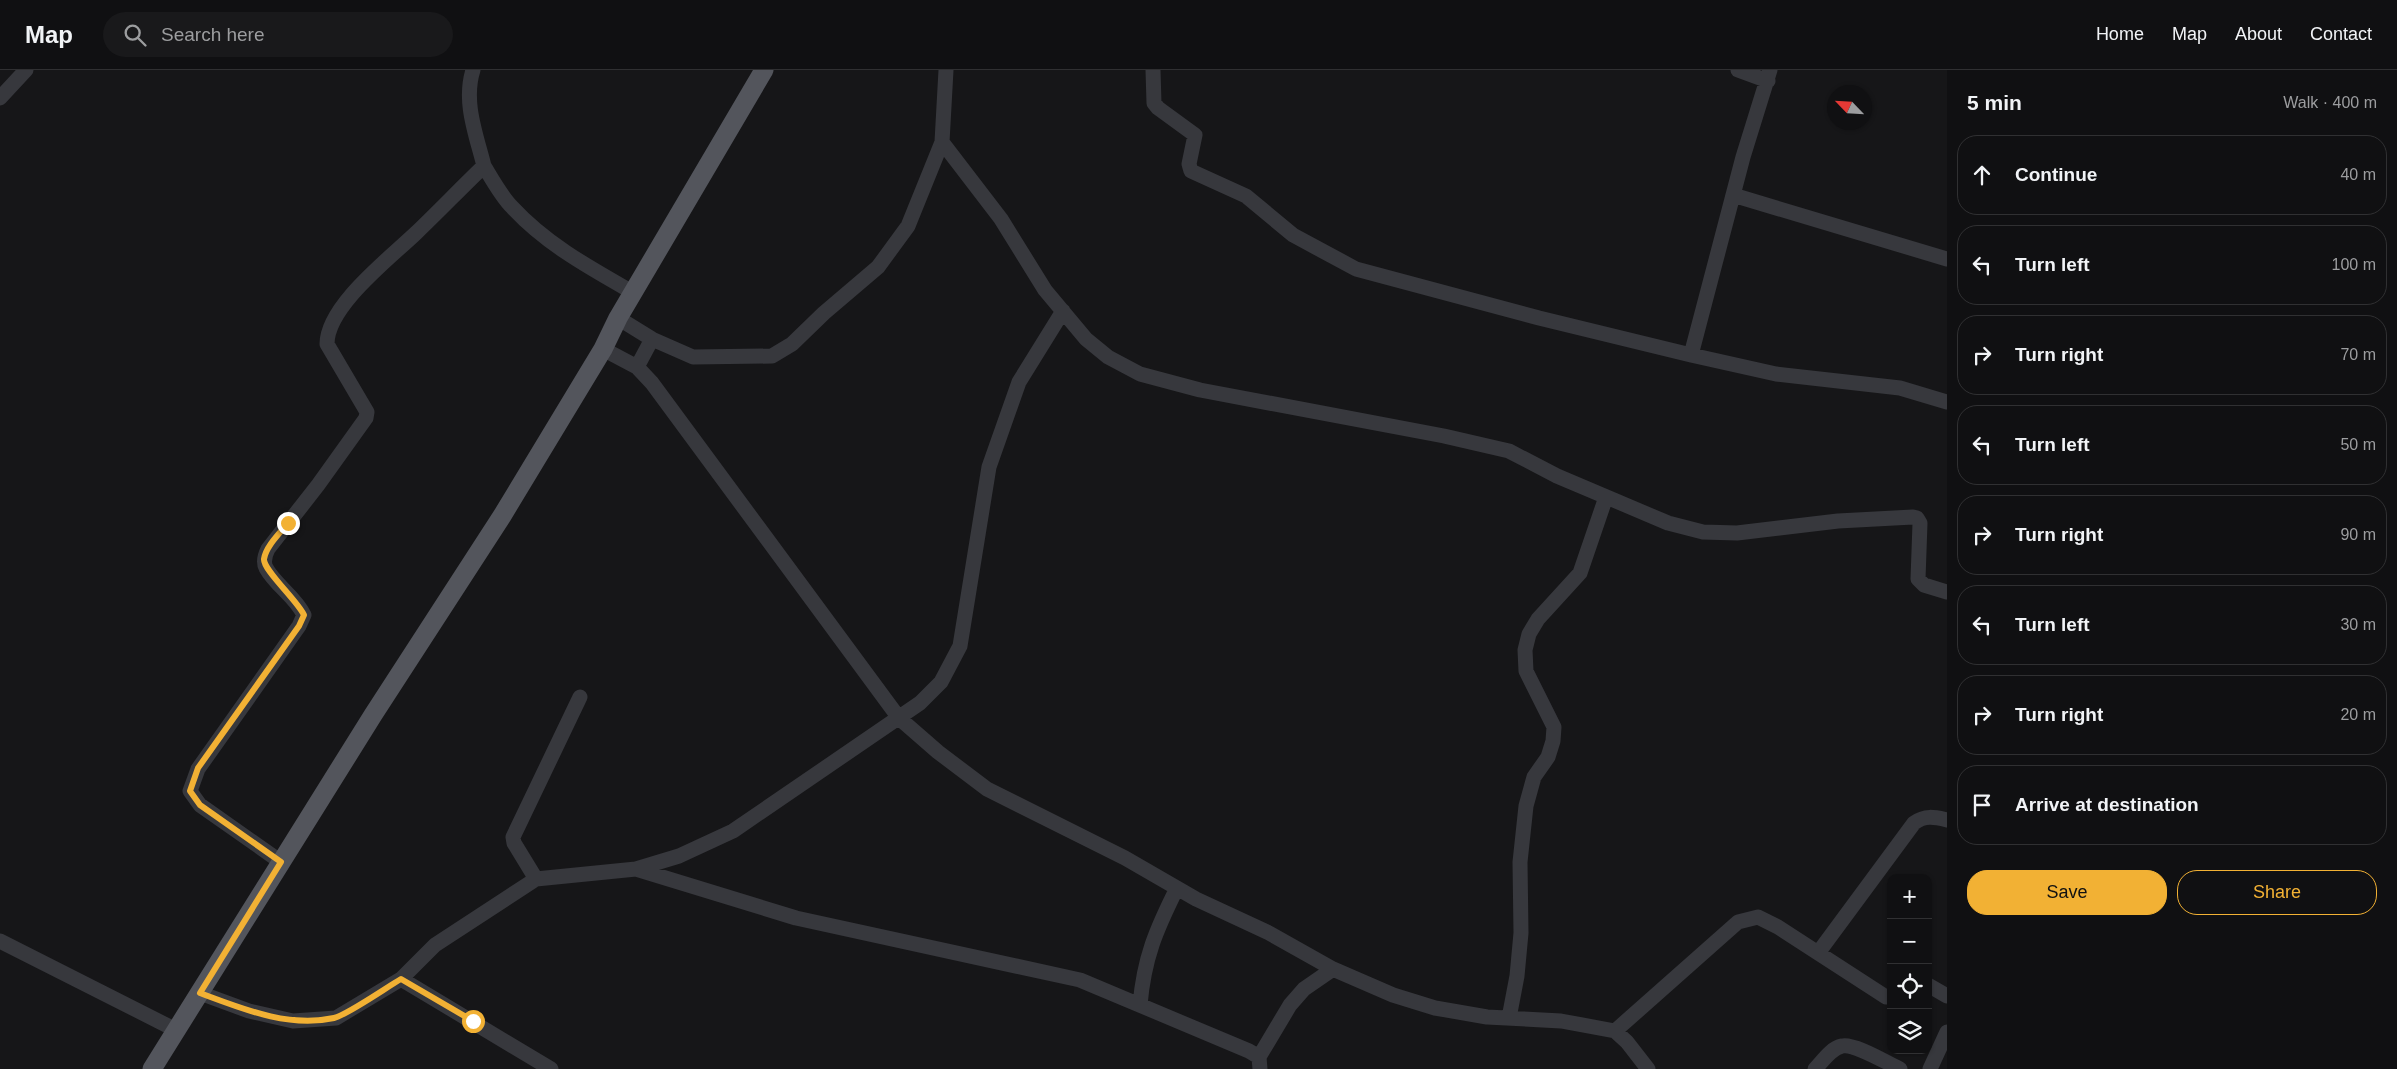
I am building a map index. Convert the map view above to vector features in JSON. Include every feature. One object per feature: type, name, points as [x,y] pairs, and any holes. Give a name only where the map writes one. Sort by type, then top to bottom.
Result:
[{"type":"main road","points":[[152,1069],[372,715],[502,516],[603,349],[618,318],[764,70]]},
{"type":"street","points":[[0,98],[26,70]]},
{"type":"street","points":[[473,70],[468,98],[484,166],[510,206],[564,252],[634,293]]},
{"type":"street","points":[[618,318],[652,339],[693,357],[772,356],[792,344],[824,312],[878,267],[908,226],[942,142],[946,70]]},
{"type":"street","points":[[1153,70],[1154,103],[1158,108],[1195,134],[1189,164],[1191,171],[1246,196],[1294,235],[1356,269],[1539,318],[1691,355],[1776,374],[1900,388],[1947,402]]},
{"type":"street","points":[[1691,355],[1733,195],[1769,75],[1738,70]]},
{"type":"street","points":[[942,142],[1001,219],[1045,290],[1062,311],[1086,339],[1108,357],[1140,374],[1200,390],[1444,436],[1509,451],[1558,476],[1668,523],[1704,532],[1737,533],[1838,521],[1914,517],[1920,523],[1918,579],[1924,585],[1947,592]]},
{"type":"street","points":[[281,862],[200,805],[190,791],[192,782],[198,768],[299,626],[304,615],[299,604],[266,567],[264,559],[268,549],[318,485],[366,418],[367,412],[327,344],[331,326],[363,280],[414,235],[484,166]]},
{"type":"street","points":[[1733,195],[1947,259]]},
{"type":"street","points":[[200,993],[250,1011],[293,1021],[336,1018],[401,979],[434,945],[536,879],[636,869],[679,856],[733,831],[920,703],[941,682],[960,646],[990,467],[1019,382],[1062,311]]},
{"type":"street","points":[[637,366],[652,339]]},
{"type":"street","points":[[603,349],[637,366],[899,718],[938,752],[987,789],[1125,858],[1178,888],[1269,933],[1333,968],[1393,995],[1435,1008],[1487,1017],[1562,1021],[1615,1031],[1627,1042],[1648,1069]]},
{"type":"street","points":[[1509,1018],[1517,976],[1521,933],[1520,862],[1526,806],[1534,777],[1548,757],[1553,741],[1554,727],[1526,671],[1524,650],[1529,634],[1538,619],[1582,568],[1606,496]]},
{"type":"street","points":[[536,879],[514,843],[513,837],[580,697]]},
{"type":"street","points":[[1818,952],[1914,823],[1921,818],[1934,817],[1947,820]]},
{"type":"street","points":[[636,869],[796,918],[1080,980],[1140,1005],[1260,1063],[1290,1005],[1304,990],[1333,968]]},
{"type":"street","points":[[1140,1005],[1142,980],[1148,951],[1157,927],[1178,888]]},
{"type":"street","points":[[1615,1031],[1738,922],[1758,917],[1778,926],[1887,997]]},
{"type":"street","points":[[0,941],[176,1030]]},
{"type":"street","points":[[401,979],[552,1069]]},
{"type":"street","points":[[1932,987],[1947,996]]},
{"type":"street","points":[[1930,1069],[1947,1032]]},
{"type":"street","points":[[1815,1069],[1831,1052],[1841,1046],[1851,1047],[1900,1069]]},
{"type":"route","points":[[288,523],[268,549],[264,559],[266,567],[299,604],[304,615],[299,626],[198,768],[190,791],[200,805],[281,862],[200,993],[250,1011],[293,1021],[336,1018],[401,979],[473,1021]]}]
